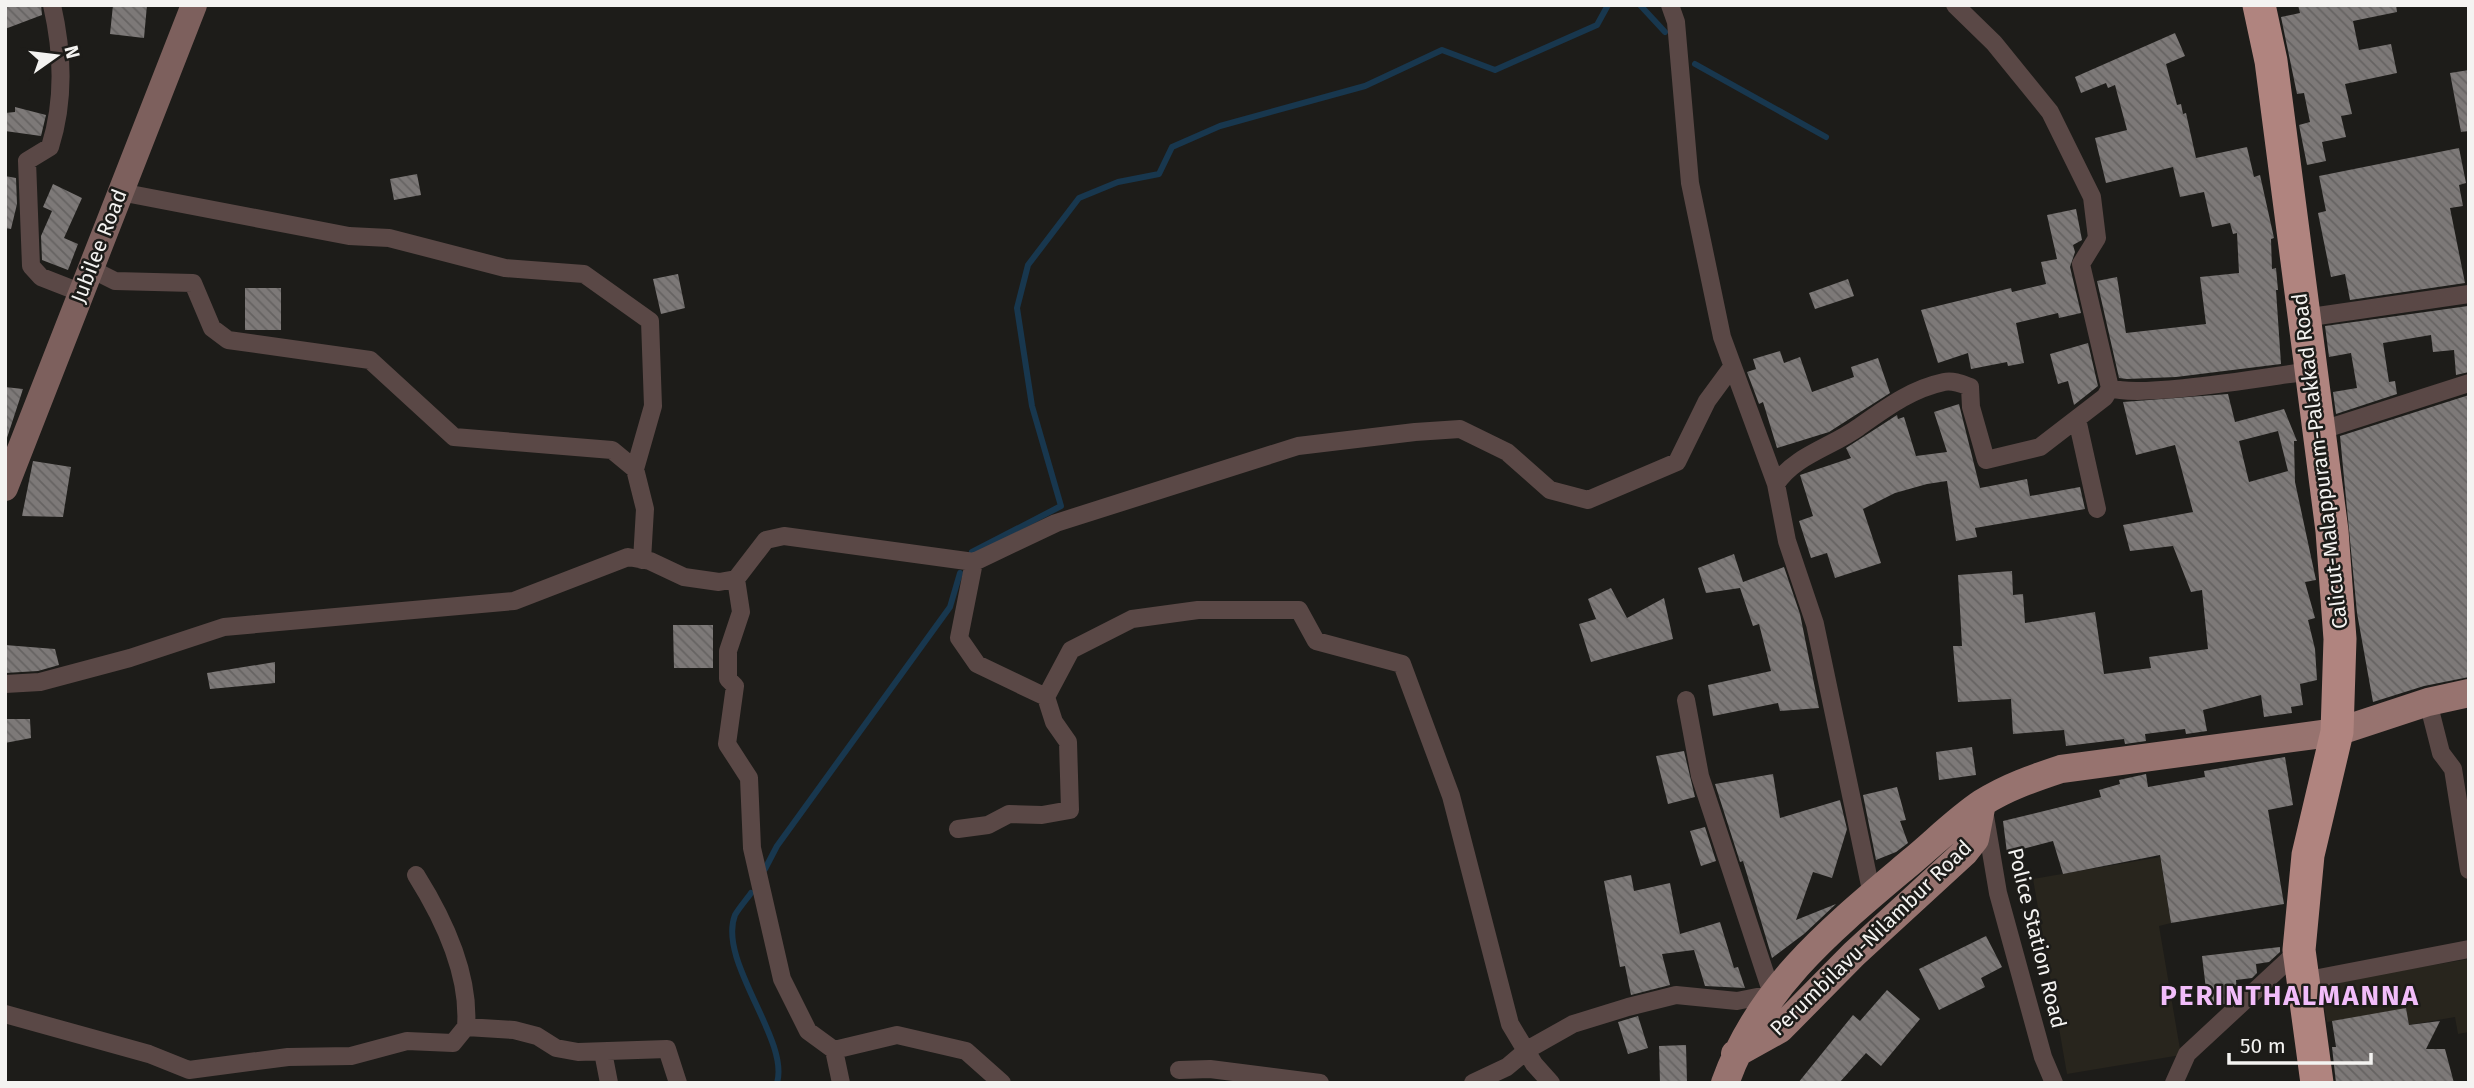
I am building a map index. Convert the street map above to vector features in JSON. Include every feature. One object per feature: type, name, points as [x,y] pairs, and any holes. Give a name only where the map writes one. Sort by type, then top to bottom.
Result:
[{"type":"highway","name":"Calicut-Malappuram-Palakkad Road","points":[[2259,5],[2271,61],[2319,432],[2340,639],[2337,732],[2308,855],[2301,966],[2317,1083]]},
{"type":"main road","name":"Jubilee Road","points":[[5,488],[194,5]]},
{"type":"main road","name":"Perumbilavu-Nilambur Road","points":[[1725,1083],[1735,1054],[1772,994],[1804,957],[1872,895],[1982,803],[2022,782],[2061,769],[2337,732],[2428,702],[2469,693]]},
{"type":"main road","name":"Perumbilavu-Nilambur Road","points":[[1735,1054],[1780,1029],[1863,945],[1964,853],[1975,839],[1982,803]]},
{"type":"street","points":[[52,5],[61,45],[60,117],[50,147],[27,161],[31,266],[41,277],[86,281],[193,283],[212,328],[228,340],[259,347],[308,350],[370,360],[454,437],[612,450],[635,469]]},
{"type":"street","points":[[1670,5],[1676,22],[1690,183],[1722,337],[1776,484],[1787,541],[1815,624],[1872,895]]},
{"type":"street","points":[[1776,484],[1784,472],[1797,462],[1859,427],[1885,406],[1920,389],[1947,381],[1970,387],[1971,407],[1986,460],[2040,447],[2105,397],[2110,388],[2081,264],[2096,238],[2092,197],[2050,112],[1994,43],[1955,5]]},
{"type":"street","points":[[120,192],[349,236],[389,238],[505,268],[584,274],[650,321],[653,406],[635,469],[645,509],[642,560]]},
{"type":"street","points":[[2304,318],[2469,294]]},
{"type":"street","points":[[5,684],[40,682],[130,658],[224,626],[514,601],[628,557],[684,577],[719,582],[736,579],[766,540],[783,536],[974,562],[1056,523],[1298,446],[1415,432],[1460,429],[1507,452],[1549,490],[1588,500],[1677,462],[1707,401],[1732,367]]},
{"type":"street","points":[[2110,388],[2119,391],[2165,388],[2311,371]]},
{"type":"street","points":[[2319,432],[2469,383]]},
{"type":"street","points":[[2077,419],[2097,509]]},
{"type":"street","points":[[974,562],[959,638],[977,664],[1046,697]]},
{"type":"street","points":[[736,579],[741,612],[728,651],[727,679],[734,686],[727,744],[749,778],[752,848],[782,979],[808,1031],[834,1050],[841,1083]]},
{"type":"street","points":[[958,829],[988,825],[1009,814],[1042,815],[1070,810],[1068,741],[1054,722],[1046,697],[1071,650],[1132,619],[1198,610],[1300,610],[1316,641],[1378,655],[1402,664],[1451,796],[1510,1024],[1551,1083]]},
{"type":"street","points":[[1473,1083],[1507,1067],[1527,1050],[1573,1024],[1676,995],[1737,1001],[1772,994],[1700,776],[1686,700]]},
{"type":"street","points":[[2428,702],[2441,753],[2453,769],[2469,870]]},
{"type":"street","name":"Police Station Road","points":[[1982,803],[1998,893],[2043,1057],[2054,1083]]},
{"type":"street","points":[[5,1014],[149,1054],[188,1076],[288,1057],[351,1056],[407,1041],[453,1043],[467,1027],[466,991],[438,913],[416,875]]},
{"type":"street","points":[[2174,1083],[2187,1054],[2301,966],[2469,949]]},
{"type":"street","points":[[467,1027],[514,1030],[537,1036],[556,1048],[603,1052],[667,1049],[672,1056],[678,1083]]},
{"type":"street","points":[[834,1050],[897,1035],[966,1051],[1002,1083]]},
{"type":"street","points":[[603,1052],[609,1083]]},
{"type":"street","points":[[1179,1070],[1210,1069],[1320,1083]]},
{"type":"shaded area","points":[[2160,857],[2171,923],[2159,926],[2181,1055],[2067,1074],[2033,879]]},
{"type":"shaded area","points":[[2469,959],[2469,1032],[2458,1034],[2455,1017],[2409,1025],[2406,1009],[2327,1022],[2320,984]]},
{"type":"building","points":[[5,5],[41,5],[42,15],[5,29]]},
{"type":"building","points":[[113,5],[147,5],[144,38],[110,34]]},
{"type":"building","points":[[2298,5],[2396,5],[2397,12],[2353,21],[2359,50],[2391,44],[2397,73],[2345,84],[2352,114],[2341,116],[2346,137],[2322,142],[2326,161],[2307,165],[2299,125],[2310,122],[2304,93],[2297,94],[2281,17],[2300,13]]},
{"type":"building","points":[[2175,33],[2185,56],[2166,64],[2177,105],[2181,104],[2183,114],[2186,113],[2196,158],[2247,147],[2254,177],[2260,175],[2274,238],[2271,239],[2272,269],[2276,268],[2281,364],[2176,377],[2119,378],[2097,281],[2117,277],[2126,333],[2206,324],[2200,277],[2239,273],[2237,233],[2233,234],[2230,223],[2212,227],[2204,192],[2180,197],[2173,167],[2106,183],[2095,138],[2127,130],[2115,85],[2108,88],[2106,83],[2081,93],[2075,77]]},
{"type":"building","points":[[2469,70],[2469,131],[2461,132],[2450,73]]},
{"type":"building","points":[[15,107],[46,115],[41,136],[5,131],[5,113],[15,112]]},
{"type":"building","points":[[2459,148],[2466,183],[2459,185],[2463,206],[2450,208],[2465,283],[2350,300],[2345,274],[2331,277],[2318,213],[2326,211],[2319,176]]},
{"type":"building","points":[[417,174],[421,195],[394,200],[390,179]]},
{"type":"building","points":[[5,176],[16,178],[17,204],[11,229],[5,228]]},
{"type":"building","points":[[53,184],[82,198],[64,238],[78,244],[68,270],[42,260],[41,236],[52,211],[43,207]]},
{"type":"building","points":[[2076,209],[2082,240],[2073,245],[2075,252],[2070,267],[2081,313],[2059,318],[2058,313],[2016,323],[2024,363],[2008,366],[2007,362],[1971,369],[1968,353],[1938,363],[1921,310],[2011,288],[2012,292],[2046,284],[2041,262],[2057,259],[2047,215]]},
{"type":"building","points":[[678,274],[685,308],[661,314],[653,279]]},
{"type":"building","points":[[1848,279],[1854,296],[1815,309],[1809,293]]},
{"type":"building","points":[[245,288],[281,288],[281,330],[245,330]]},
{"type":"building","points":[[2468,306],[2469,372],[2456,375],[2454,350],[2433,352],[2431,335],[2383,343],[2389,382],[2395,381],[2397,394],[2336,414],[2333,392],[2357,388],[2351,353],[2329,357],[2325,326]]},
{"type":"building","points":[[2088,343],[2098,386],[2074,405],[2068,381],[2058,384],[2050,354]]},
{"type":"building","points":[[1780,351],[1784,363],[1800,357],[1812,392],[1854,377],[1851,367],[1878,358],[1890,393],[1829,432],[1777,448],[1763,402],[1759,404],[1747,372],[1756,369],[1753,359]]},
{"type":"building","points":[[5,387],[23,389],[5,444]]},
{"type":"building","points":[[2228,394],[2235,422],[2284,409],[2297,441],[2294,441],[2295,482],[2316,580],[2305,582],[2315,618],[2308,620],[2315,649],[2317,680],[2300,684],[2303,705],[2291,707],[2292,713],[2264,717],[2261,695],[2203,710],[2207,731],[2186,734],[2185,729],[2145,734],[2146,741],[2125,744],[2124,739],[2066,746],[2064,730],[2013,734],[2011,699],[1958,702],[1953,646],[1962,646],[1958,575],[2012,571],[2013,595],[2023,594],[2025,623],[2095,612],[2104,674],[2151,668],[2149,657],[2208,649],[2202,590],[2191,592],[2173,546],[2130,551],[2123,525],[2193,512],[2175,445],[2136,455],[2123,402]],"holes":[[[2278,431],[2288,471],[2249,482],[2239,441]]]},
{"type":"building","points":[[2469,395],[2469,677],[2424,686],[2373,702],[2357,613],[2340,436]]},
{"type":"building","points":[[1959,404],[1980,488],[2027,479],[2030,496],[2080,487],[2085,509],[1975,528],[1977,537],[1956,541],[1947,481],[1927,484],[1895,493],[1863,509],[1881,563],[1835,578],[1827,553],[1811,558],[1799,521],[1813,516],[1800,475],[1851,458],[1846,448],[1897,415],[1898,419],[1904,417],[1916,456],[1947,452],[1934,412]]},
{"type":"building","points":[[33,461],[71,467],[63,517],[22,516]]},
{"type":"building","points":[[1734,554],[1743,582],[1784,567],[1800,614],[1819,708],[1780,711],[1778,703],[1713,716],[1708,685],[1771,671],[1759,624],[1753,626],[1740,588],[1706,593],[1698,568]]},
{"type":"building","points":[[1611,588],[1627,618],[1664,598],[1673,639],[1591,662],[1579,624],[1596,619],[1588,599]]},
{"type":"building","points":[[673,625],[713,625],[713,668],[674,668]]},
{"type":"building","points":[[5,645],[55,649],[59,665],[38,671],[5,673]]},
{"type":"building","points":[[275,662],[275,683],[210,689],[207,673]]},
{"type":"building","points":[[5,719],[30,719],[31,738],[5,743]]},
{"type":"building","points":[[1972,747],[1976,775],[1939,780],[1936,752]]},
{"type":"building","points":[[1684,751],[1695,797],[1668,804],[1656,756]]},
{"type":"building","points":[[2285,757],[2293,805],[2268,810],[2284,904],[2171,923],[2160,855],[2063,874],[2053,841],[2007,853],[2003,821],[2101,797],[2099,790],[2120,784],[2119,780],[2146,774],[2148,787],[2205,777],[2204,771]]},
{"type":"building","points":[[1773,774],[1780,818],[1840,800],[1847,829],[1832,878],[1813,872],[1796,920],[1836,904],[1804,934],[1772,958],[1743,861],[1740,862],[1715,784]]},
{"type":"building","points":[[1897,787],[1906,820],[1900,821],[1908,843],[1896,852],[1876,860],[1863,795]]},
{"type":"building","points":[[1705,827],[1716,861],[1701,866],[1690,831]]},
{"type":"building","points":[[1631,875],[1634,891],[1670,883],[1680,934],[1720,922],[1734,968],[1738,967],[1745,988],[1705,986],[1694,950],[1662,954],[1670,985],[1631,995],[1625,966],[1620,967],[1604,881]]},
{"type":"building","points":[[1986,936],[2002,967],[1981,978],[1985,987],[1939,1010],[1919,969]]},
{"type":"building","points":[[2280,947],[2280,952],[2269,962],[2256,964],[2257,973],[2252,978],[2236,980],[2237,992],[2225,1004],[2208,1006],[2202,956]]},
{"type":"building","points":[[1887,990],[1920,1019],[1881,1066],[1866,1053],[1839,1083],[1798,1083],[1853,1015],[1860,1021]]},
{"type":"building","points":[[2406,1008],[2409,1025],[2440,1021],[2426,1049],[2445,1049],[2454,1083],[2336,1083],[2332,1047],[2336,1047],[2332,1021]]},
{"type":"building","points":[[1638,1016],[1648,1048],[1628,1054],[1618,1022]]},
{"type":"building","points":[[1686,1045],[1687,1083],[1660,1083],[1659,1046]]},
{"type":"waterway","points":[[972,552],[1061,506],[1032,406],[1017,308],[1028,265],[1079,198],[1118,182],[1159,174],[1172,147],[1220,126],[1365,86],[1442,50],[1495,70],[1597,25],[1608,5]]},
{"type":"waterway","points":[[1640,5],[1665,32]]},
{"type":"waterway","points":[[1695,64],[1826,137]]},
{"type":"waterway","points":[[765,869],[777,846],[950,607],[960,573]]},
{"type":"waterway","points":[[751,893],[735,915],[732,934],[744,977],[773,1045],[778,1065],[777,1083]]},
{"type":"district","name":"PERINTHALMANNA","points":[[2290,995]]}]
